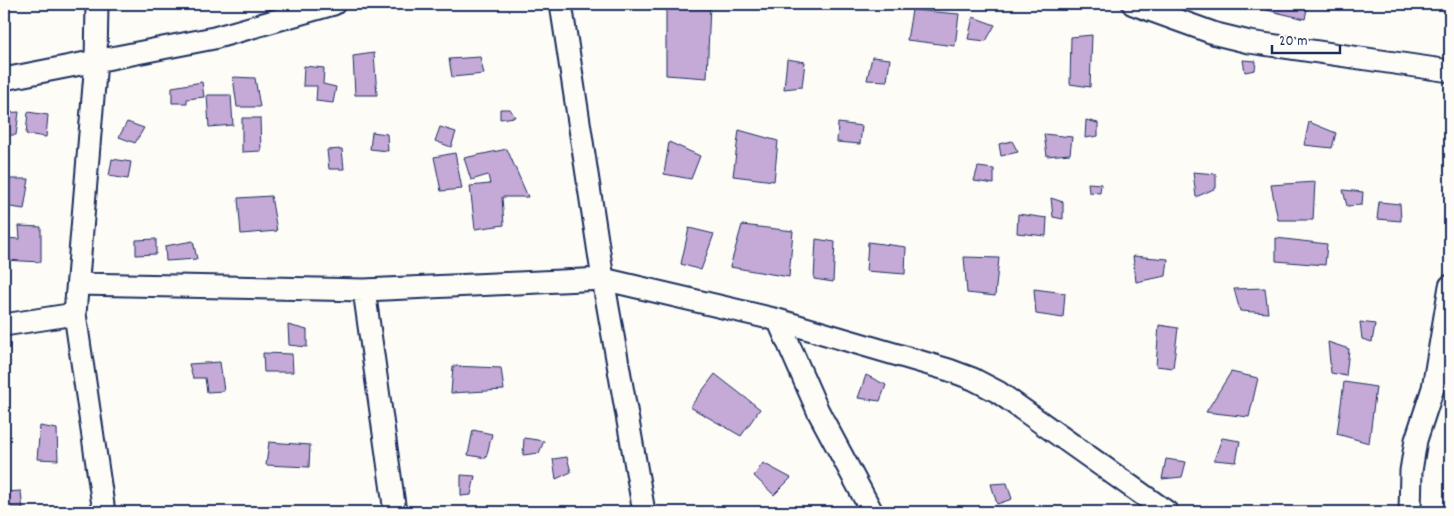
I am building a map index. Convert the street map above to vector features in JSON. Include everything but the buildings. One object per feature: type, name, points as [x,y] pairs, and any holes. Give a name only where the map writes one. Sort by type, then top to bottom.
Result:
[{"type":"street","points":[[97,4],[96,61],[75,314],[104,512]]},
{"type":"street","points":[[4,79],[214,38],[334,4]]},
{"type":"street","points":[[561,4],[603,280],[644,512]]},
{"type":"street","points":[[1133,4],[1216,34],[1249,42],[1450,71]]},
{"type":"street","points":[[78,284],[364,290],[603,280],[778,320],[950,370],[973,379],[998,392],[1167,512]]},
{"type":"street","points":[[1410,512],[1411,471],[1416,440],[1433,388],[1450,286]]},
{"type":"street","points":[[364,290],[395,512]]},
{"type":"street","points":[[4,325],[75,314]]},
{"type":"street","points":[[778,320],[818,412],[872,512]]}]
